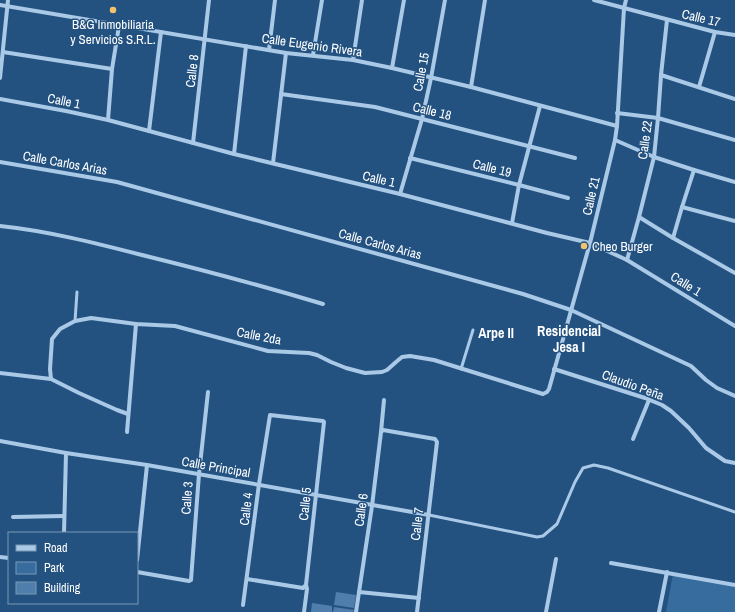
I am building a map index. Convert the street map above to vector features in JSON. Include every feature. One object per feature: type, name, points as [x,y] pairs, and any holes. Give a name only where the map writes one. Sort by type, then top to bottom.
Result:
[{"type":"street","points":[[0,78],[8,0]]},
{"type":"street","name":"Calle 8","points":[[193,143],[209,0]]},
{"type":"street","points":[[269,50],[275,0]]},
{"type":"street","points":[[313,56],[322,0]]},
{"type":"street","points":[[353,60],[362,0]]},
{"type":"street","points":[[392,68],[404,0]]},
{"type":"street","name":"Calle 15","points":[[400,194],[422,118],[445,0]]},
{"type":"street","points":[[471,87],[485,0]]},
{"type":"street","name":"Calle 17","points":[[594,0],[715,32],[735,35]]},
{"type":"street","name":"Calle 21","points":[[547,392],[572,310],[615,140],[624,8],[626,0]]},
{"type":"street","name":"Calle Eugenio Rivera","points":[[0,5],[286,53],[353,60],[471,87],[617,126]]},
{"type":"street","name":"Calle 22","points":[[626,260],[639,217],[654,157],[667,20]]},
{"type":"street","points":[[108,120],[112,70],[119,26]]},
{"type":"street","points":[[149,130],[161,32]]},
{"type":"street","points":[[699,87],[715,32]]},
{"type":"street","points":[[234,154],[246,46]]},
{"type":"street","points":[[3,52],[112,70]]},
{"type":"street","points":[[272,163],[286,53]]},
{"type":"street","points":[[661,75],[735,99]]},
{"type":"street","name":"Calle 18","points":[[281,94],[375,107],[575,158]]},
{"type":"street","name":"Calle 1","points":[[0,99],[66,111],[149,130],[234,154],[400,194],[590,243],[626,260],[735,326]]},
{"type":"street","points":[[512,223],[519,185],[540,106]]},
{"type":"street","points":[[617,113],[658,118],[735,140]]},
{"type":"street","points":[[615,140],[654,157],[735,182]]},
{"type":"street","name":"Calle 19","points":[[410,158],[568,198]]},
{"type":"street","name":"Calle Carlos Arias","points":[[0,162],[117,182],[523,294],[572,310],[691,366],[717,388],[735,396]]},
{"type":"street","points":[[673,238],[694,170]]},
{"type":"street","points":[[682,207],[735,221]]},
{"type":"street","points":[[639,217],[735,273]]},
{"type":"street","points":[[0,226],[76,238],[204,270],[324,304]]},
{"type":"street","name":"Calle 2da","points":[[51,379],[50,369],[52,339],[60,329],[75,321],[91,318],[136,324],[175,326],[268,351],[309,353],[346,368],[366,373],[382,372],[387,370],[402,357],[410,356],[434,360],[543,394],[547,392]]},
{"type":"street","points":[[127,432],[136,324]]},
{"type":"street","name":"Claudio Peña","points":[[554,369],[662,405],[671,411],[689,428],[706,448],[725,461],[735,463]]},
{"type":"street","points":[[0,373],[51,379],[128,414]]},
{"type":"street","name":"Calle 3","points":[[138,572],[189,581],[191,580],[199,474],[208,392]]},
{"type":"street","name":"Calle 6","points":[[356,612],[382,431],[384,400]]},
{"type":"street","points":[[633,439],[650,400]]},
{"type":"street","name":"Calle 4","points":[[243,605],[259,484],[270,416],[323,420]]},
{"type":"street","name":"Calle 5","points":[[304,612],[307,589],[304,587],[316,495],[323,420]]},
{"type":"street","name":"Calle 7","points":[[382,431],[435,439],[437,442],[417,612]]},
{"type":"street","name":"Calle Principal","points":[[0,441],[259,484],[372,506],[428,515]]},
{"type":"street","points":[[64,532],[66,453]]},
{"type":"street","points":[[138,550],[147,465]]},
{"type":"street","points":[[13,516],[64,516]]},
{"type":"street","points":[[546,612],[556,559]]},
{"type":"street","points":[[611,563],[735,585]]},
{"type":"street","points":[[659,612],[667,572]]},
{"type":"street","points":[[247,579],[304,587]]},
{"type":"street","points":[[359,592],[419,598]]},
{"type":"lane","points":[[75,321],[77,292]]},
{"type":"lane","points":[[461,369],[473,330]]},
{"type":"lane","points":[[428,515],[537,537],[543,536],[557,524],[575,482],[583,468],[594,465],[608,468],[735,512]]},
{"type":"green space","points":[[673,574],[735,587],[735,612],[666,612]]},
{"type":"building","points":[[336,592],[356,595],[354,608],[334,605]]},
{"type":"building","points":[[312,603],[332,606],[332,612],[311,612]]},
{"type":"building","points":[[334,607],[354,610],[353,612],[333,612]]},
{"type":"place","name":"B&G Inmobiliaria y Servicios S.R.L.","points":[[113,10]]},
{"type":"place","name":"Cheo Burger","points":[[584,246]]},
{"type":"district","name":"Arpe II","points":[[496,333]]},
{"type":"district","name":"Residencial Jesa I","points":[[569,340]]}]
